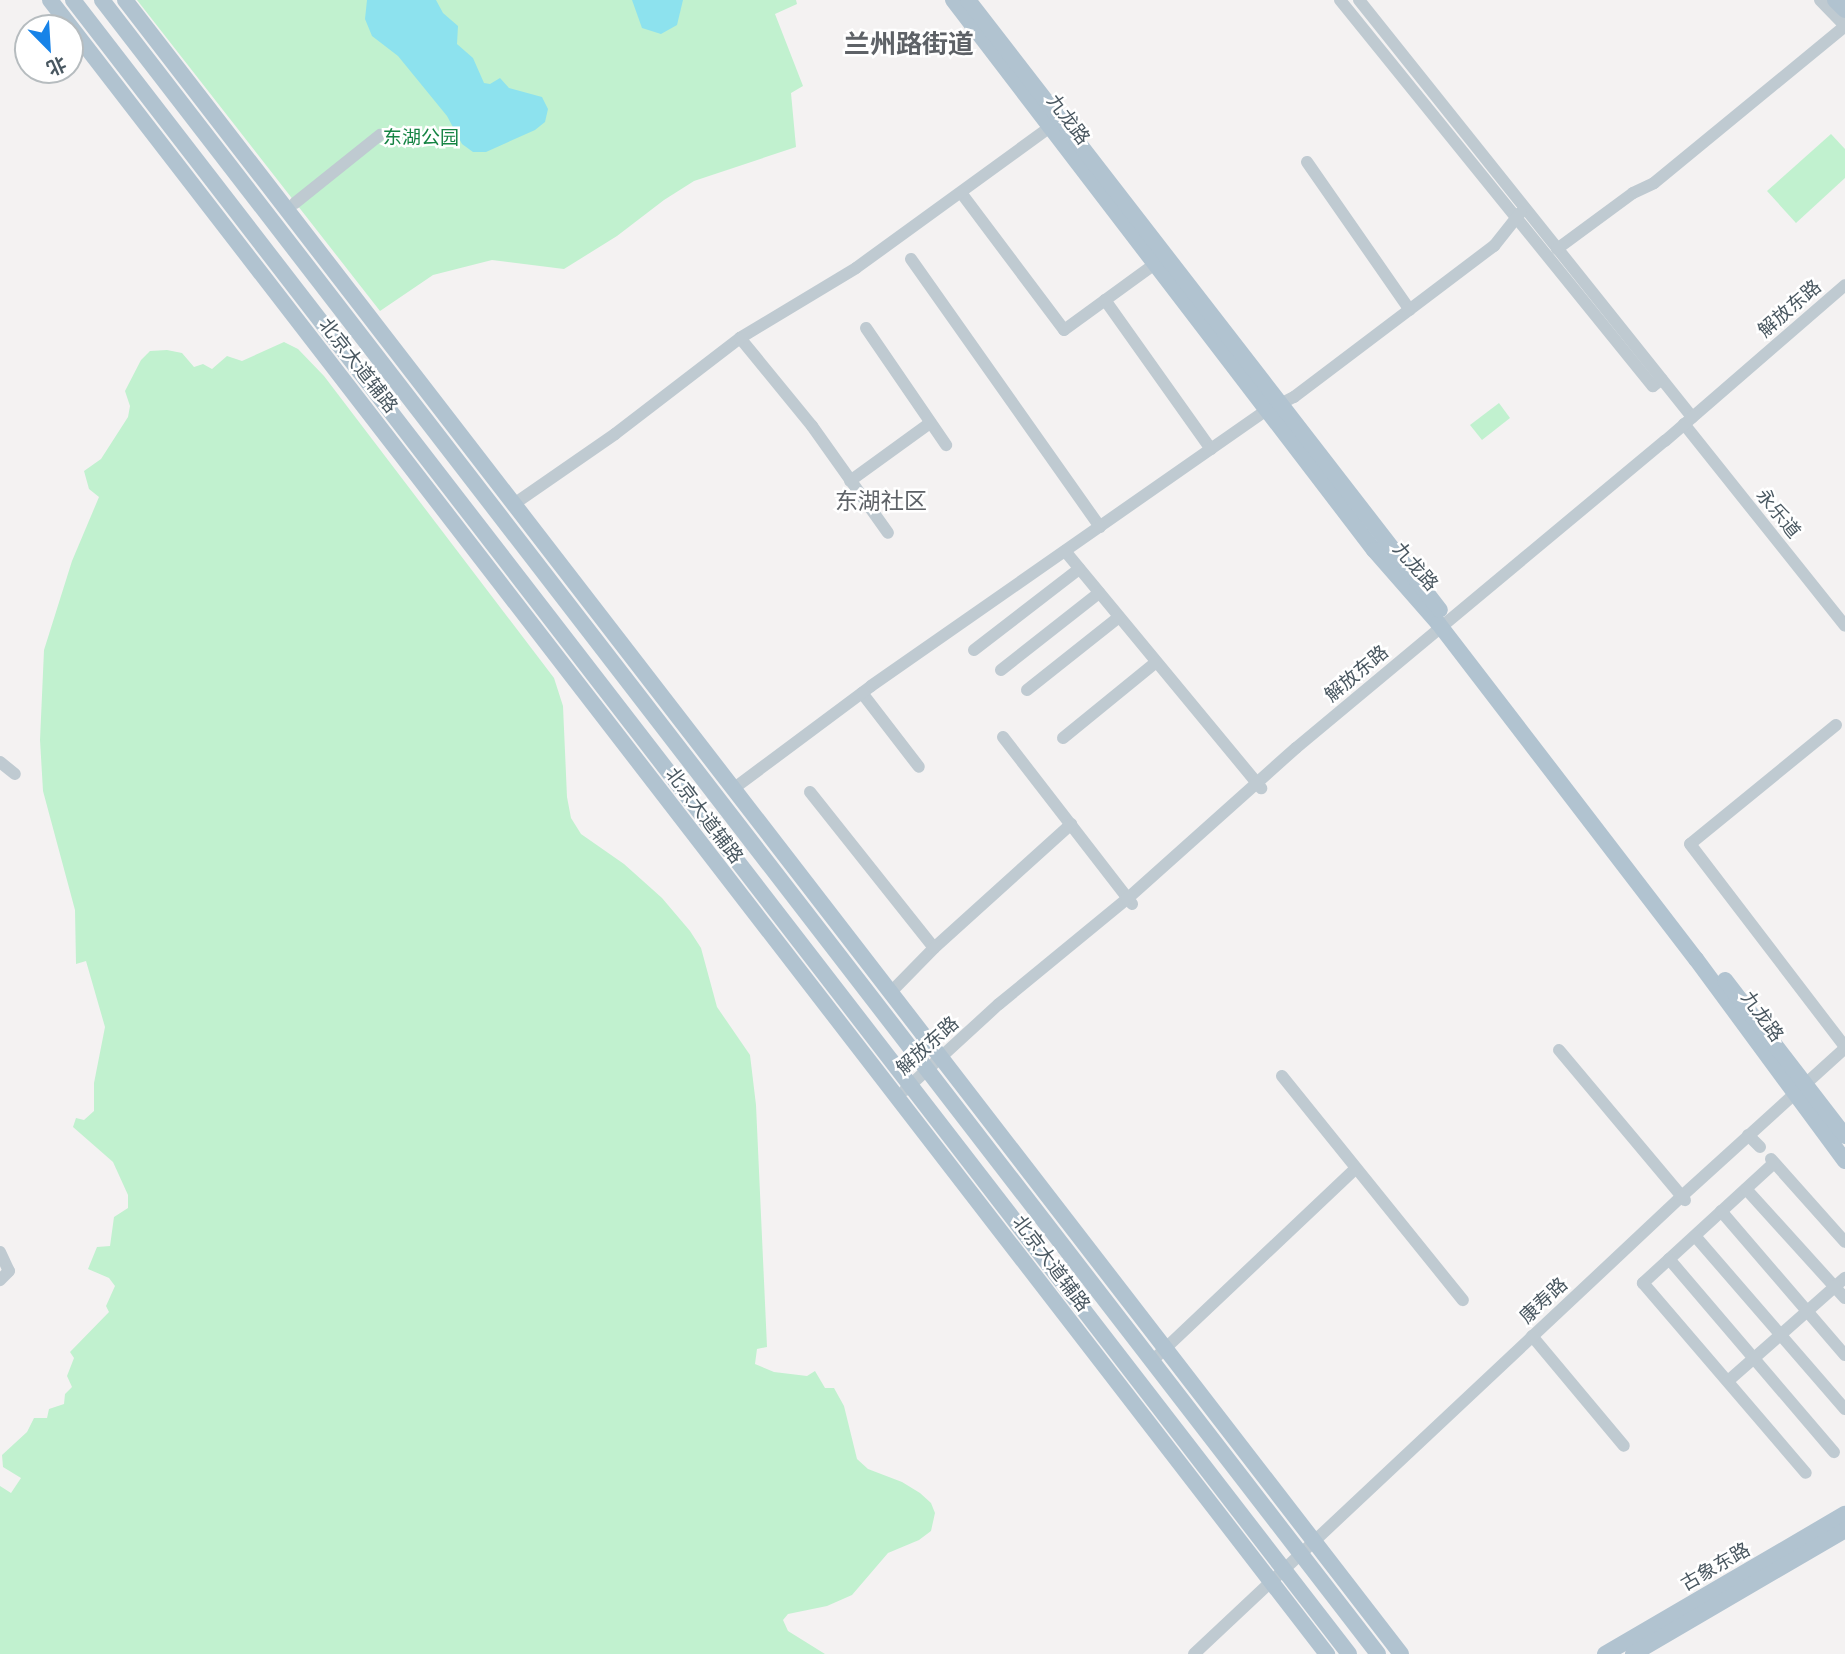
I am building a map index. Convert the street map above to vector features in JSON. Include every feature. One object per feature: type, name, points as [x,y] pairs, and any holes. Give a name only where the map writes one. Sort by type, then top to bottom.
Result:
[{"type":"main road","name":"北京大道辅路","points":[[50,0],[1326,1654]]},
{"type":"main road","points":[[73,0],[1349,1654]]},
{"type":"main road","points":[[102,0],[937,1067],[1152,1361],[1378,1654]]},
{"type":"main road","name":"北京大道辅路","points":[[125,0],[890,993],[937,1067],[1165,1349],[1401,1654]]},
{"type":"main road","name":"九龙路","points":[[953,0],[1155,264],[1274,407]]},
{"type":"main road","name":"九龙路","points":[[968,0],[1274,407],[1447,627],[1696,960],[1801,1091],[1845,1136]]},
{"type":"main road","points":[[1835,0],[1845,10]]},
{"type":"main road","name":"九龙路","points":[[1801,1091],[1845,1161]]},
{"type":"main road","name":"古象东路","points":[[1605,1654],[1845,1514]]},
{"type":"main road","name":"古象东路","points":[[1633,1654],[1845,1530]]},
{"type":"street","points":[[1340,0],[1520,214],[1557,249],[1662,379],[1689,424]]},
{"type":"street","points":[[1359,0],[1653,386],[1662,379]]},
{"type":"street","points":[[1557,249],[1633,193],[1654,183],[1845,26],[1820,0]]},
{"type":"street","points":[[514,504],[615,433],[740,338],[856,268],[962,194],[1049,128]]},
{"type":"street","points":[[295,203],[380,135]]},
{"type":"street","points":[[1307,162],[1410,310]]},
{"type":"street","points":[[962,194],[1064,330],[1155,264]]},
{"type":"street","points":[[733,789],[862,693],[1065,551],[1211,449],[1274,407],[1294,397],[1494,246],[1520,214]]},
{"type":"street","points":[[911,259],[1100,527]]},
{"type":"street","name":"解放东路","points":[[1689,424],[1845,285]]},
{"type":"street","name":"解放东路","points":[[899,1100],[1130,902],[1258,785],[1845,295]]},
{"type":"street","points":[[1105,300],[1211,449]]},
{"type":"street","points":[[866,328],[946,445]]},
{"type":"street","points":[[740,338],[812,426],[888,533]]},
{"type":"street","points":[[850,481],[930,423]]},
{"type":"street","name":"永乐道","points":[[1689,424],[1845,617]]},
{"type":"street","name":"永乐道","points":[[1689,424],[1845,626]]},
{"type":"street","points":[[1065,551],[1258,785]]},
{"type":"street","points":[[974,650],[1079,569]]},
{"type":"street","points":[[1001,670],[1099,593]]},
{"type":"street","points":[[1027,690],[1119,617]]},
{"type":"street","points":[[1063,738],[1156,663]]},
{"type":"street","points":[[862,693],[919,767]]},
{"type":"street","points":[[1836,725],[1690,844],[1845,1047]]},
{"type":"street","points":[[1003,737],[1130,902]]},
{"type":"street","points":[[0,762],[15,775]]},
{"type":"street","points":[[810,792],[934,948]]},
{"type":"street","points":[[890,993],[934,948],[1071,824]]},
{"type":"street","name":"康寿路","points":[[1194,1654],[1316,1544],[1683,1198],[1753,1140],[1845,1047]]},
{"type":"street","points":[[1559,1050],[1683,1198]]},
{"type":"street","name":"康寿路","points":[[1801,1091],[1845,1055]]},
{"type":"street","points":[[1282,1076],[1463,1300]]},
{"type":"street","points":[[1806,1473],[1643,1283],[1746,1189],[1772,1161],[1845,1242]]},
{"type":"street","points":[[1152,1361],[1355,1169]]},
{"type":"street","points":[[1746,1189],[1840,1282],[1845,1298]]},
{"type":"street","points":[[1721,1212],[1845,1355]]},
{"type":"street","points":[[1695,1236],[1782,1333],[1845,1409]]},
{"type":"street","points":[[0,1252],[9,1271],[0,1280]]},
{"type":"street","points":[[1669,1259],[1834,1452]]},
{"type":"street","points":[[1728,1381],[1840,1282]]},
{"type":"street","points":[[1534,1338],[1624,1446]]},
{"type":"green space","name":"东湖公园","points":[[137,0],[796,0],[797,4],[775,14],[803,86],[791,93],[796,147],[694,181],[617,236],[564,269],[492,260],[433,275],[380,311]]},
{"type":"green space","points":[[1831,134],[1845,149],[1845,178],[1796,223],[1767,191]]},
{"type":"green space","points":[[284,342],[298,349],[324,376],[554,678],[563,706],[567,797],[571,818],[581,834],[624,864],[662,898],[690,931],[701,948],[717,1007],[750,1055],[756,1105],[767,1347],[757,1349],[755,1364],[774,1372],[807,1376],[815,1371],[825,1388],[834,1388],[844,1406],[857,1459],[868,1469],[902,1482],[920,1493],[931,1503],[935,1513],[931,1531],[919,1540],[888,1553],[852,1595],[827,1606],[788,1614],[783,1620],[788,1631],[825,1654],[0,1654],[0,1486],[11,1493],[21,1478],[3,1467],[2,1455],[27,1432],[34,1418],[47,1418],[49,1409],[64,1404],[65,1394],[72,1387],[67,1376],[74,1358],[70,1352],[109,1312],[106,1306],[115,1286],[109,1278],[88,1269],[97,1247],[110,1246],[114,1217],[128,1208],[128,1195],[113,1162],[73,1127],[76,1118],[84,1120],[94,1111],[94,1083],[105,1027],[86,961],[76,964],[75,910],[43,791],[40,740],[44,650],[72,561],[99,497],[89,489],[84,471],[101,459],[128,417],[130,406],[125,391],[141,360],[150,351],[167,350],[182,353],[194,367],[203,364],[212,369],[227,356],[242,361]]},
{"type":"green space","points":[[1499,403],[1510,418],[1482,440],[1470,425]]},
{"type":"water","points":[[367,0],[436,0],[443,13],[458,26],[457,44],[473,58],[484,83],[490,84],[500,78],[509,88],[542,97],[548,109],[545,122],[535,130],[486,152],[473,152],[462,144],[447,116],[398,56],[372,36],[365,19]]},
{"type":"water","points":[[632,0],[683,0],[677,25],[661,34],[642,28]]},
{"type":"district","name":"兰州路街道","points":[[909,43]]},
{"type":"district","name":"东湖社区","points":[[881,500]]}]
